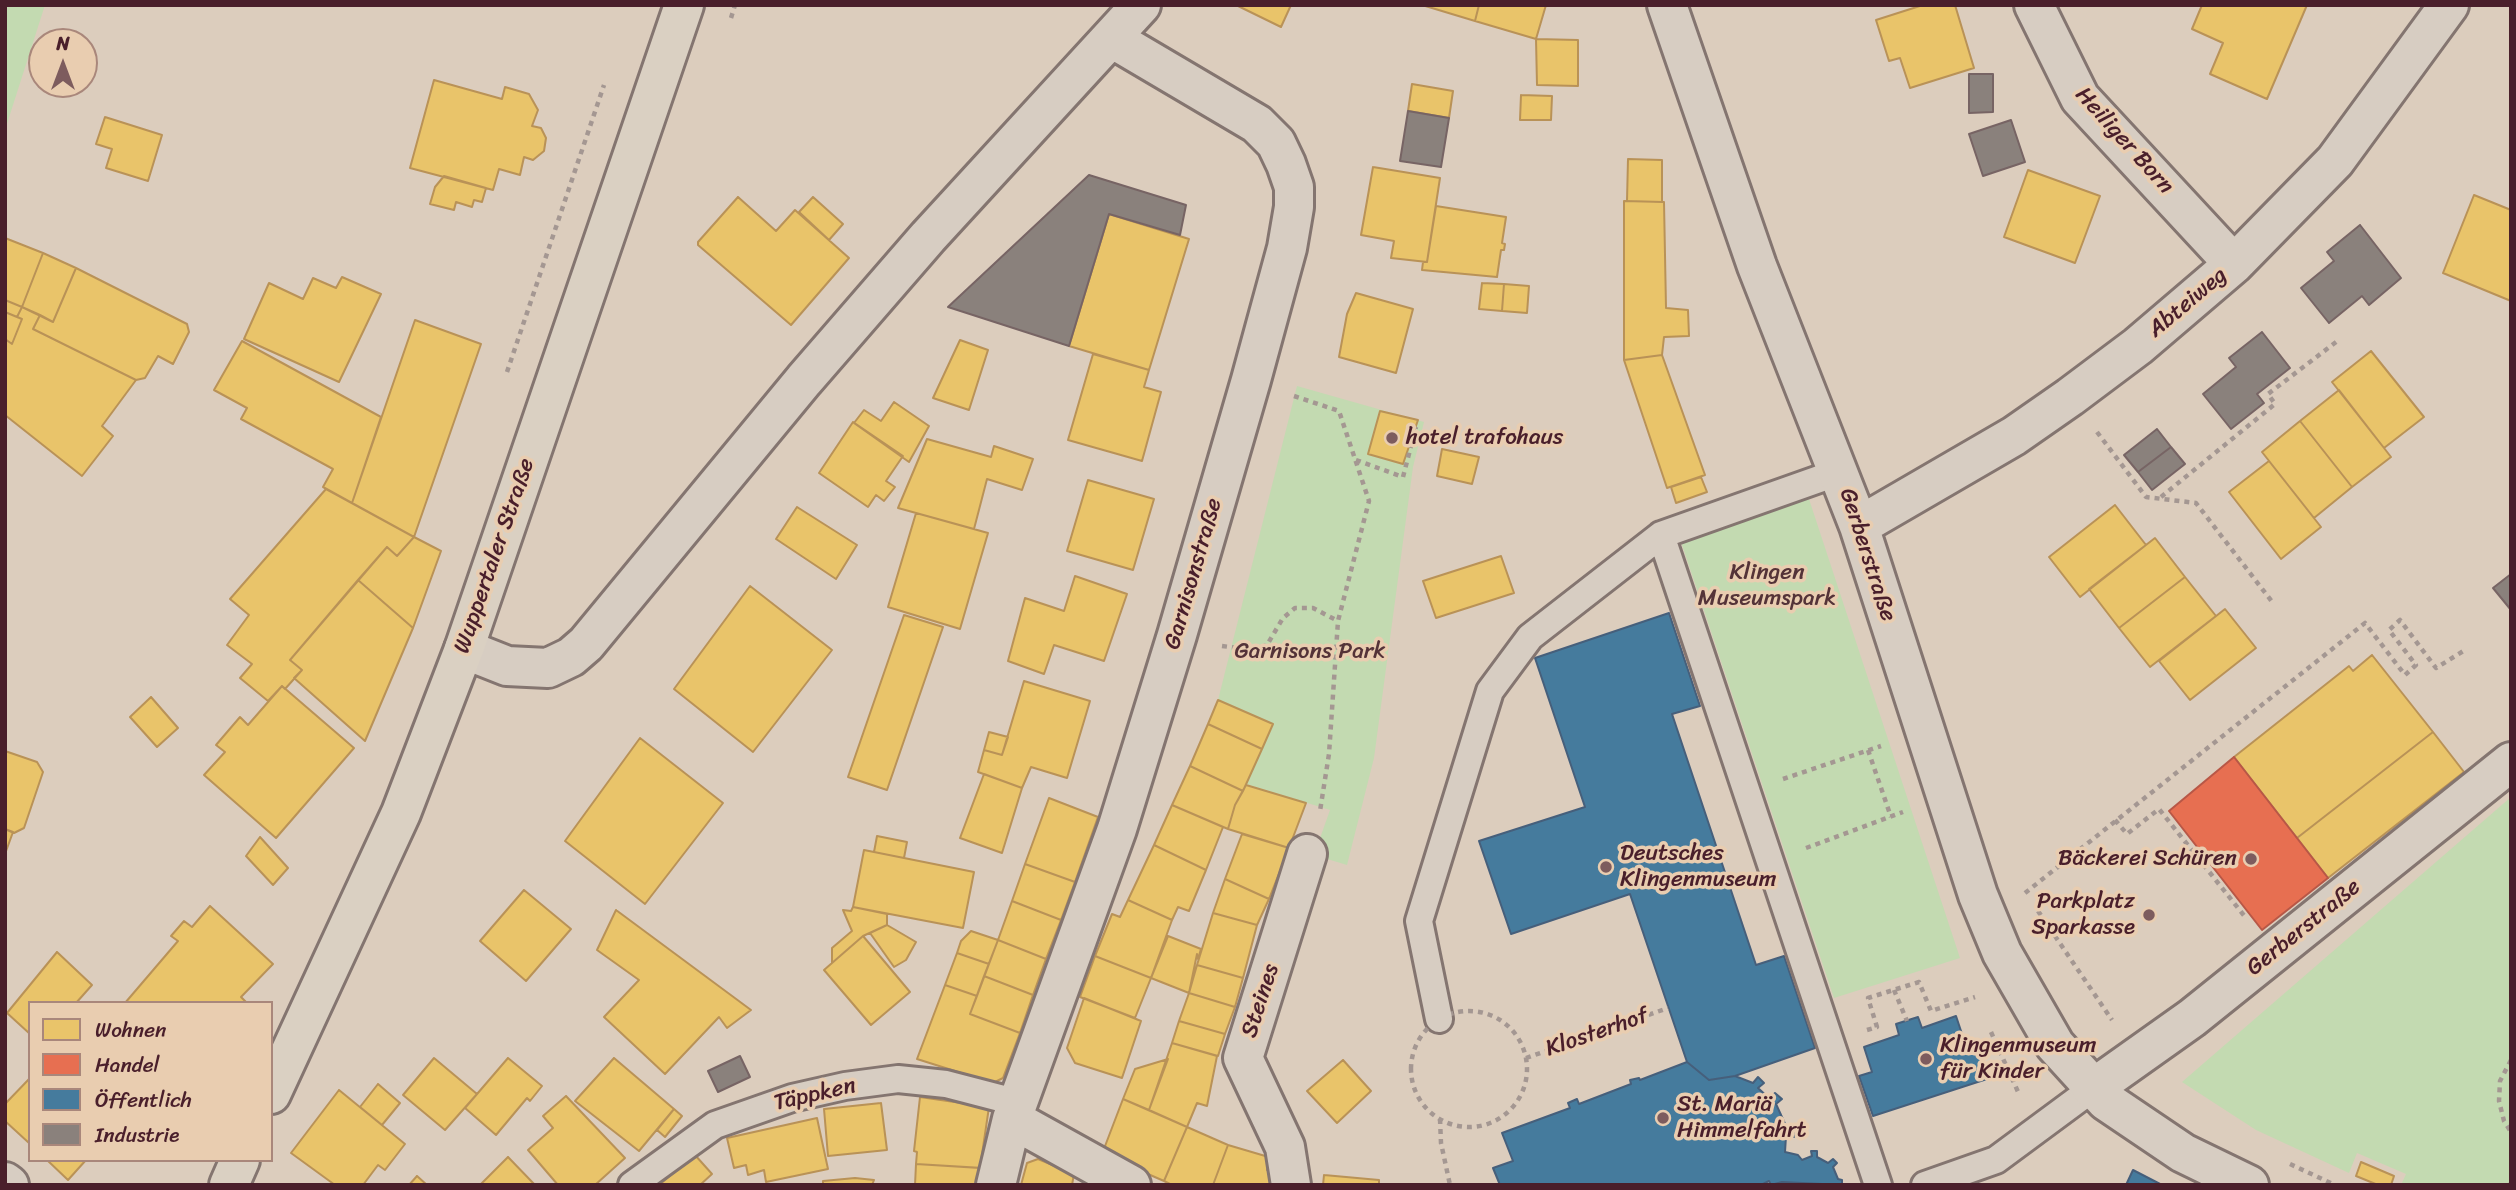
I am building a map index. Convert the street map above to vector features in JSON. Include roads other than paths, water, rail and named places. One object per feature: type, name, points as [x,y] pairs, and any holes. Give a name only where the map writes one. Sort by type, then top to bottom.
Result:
[{"type":"main road","name":"Wuppertaler Straße","points":[[273,1090],[401,813],[464,649],[684,5]]},
{"type":"main road","points":[[229,1185],[239,1162]]},
{"type":"street","points":[[464,649],[507,666],[548,668],[571,657],[586,644],[804,380],[928,237],[1141,5]]},
{"type":"street","name":"Gerberstraße","points":[[1667,5],[1757,266],[1859,526],[1990,926],[2036,1017],[2055,1045],[2092,1088],[2127,1118],[2183,1153],[2249,1185]]},
{"type":"street","name":"Heiliger Born","points":[[2034,5],[2080,98],[2234,264]]},
{"type":"street","name":"Abteiweg","points":[[1859,526],[2014,436],[2070,397],[2138,346],[2234,264],[2335,161],[2449,5]]},
{"type":"street","name":"Garnisonstraße","points":[[996,1185],[1015,1111],[1117,829],[1177,635],[1251,380],[1287,247],[1294,206],[1294,187],[1276,143],[1244,113],[1113,38]]},
{"type":"street","name":"Gerberstraße","points":[[2092,1088],[2192,1018],[2511,762]]},
{"type":"street","name":"Steines","points":[[1291,1185],[1285,1147],[1243,1058],[1307,854]]},
{"type":"street","name":"Täppken","points":[[1015,1111],[1131,1185]]},
{"type":"lane","points":[[1439,1019],[1419,920],[1490,691],[1530,637],[1661,535],[1839,472]]},
{"type":"lane","points":[[1661,535],[1878,1185]]},
{"type":"lane","name":"Täppken","points":[[632,1185],[683,1144],[715,1125],[792,1098],[845,1086],[898,1079],[946,1084],[1015,1111]]},
{"type":"lane","points":[[1925,1185],[1996,1160],[2092,1088]]},
{"type":"place","name":"hotel trafohaus","points":[[1392,438]]},
{"type":"place","name":"Bäckerei Schüren","points":[[2251,859]]},
{"type":"place","name":"Deutsches Klingenmuseum","points":[[1606,867]]},
{"type":"place","name":"Parkplatz Sparkasse","points":[[2149,915]]},
{"type":"place","name":"Klingenmuseum für Kinder","points":[[1926,1059]]},
{"type":"place","name":"St. Mariä Himmelfahrt","points":[[1663,1118]]},
{"type":"park label","name":"Klingen Museumspark","points":[[1767,586]]},
{"type":"park label","name":"Garnisons Park","points":[[1310,652]]}]
